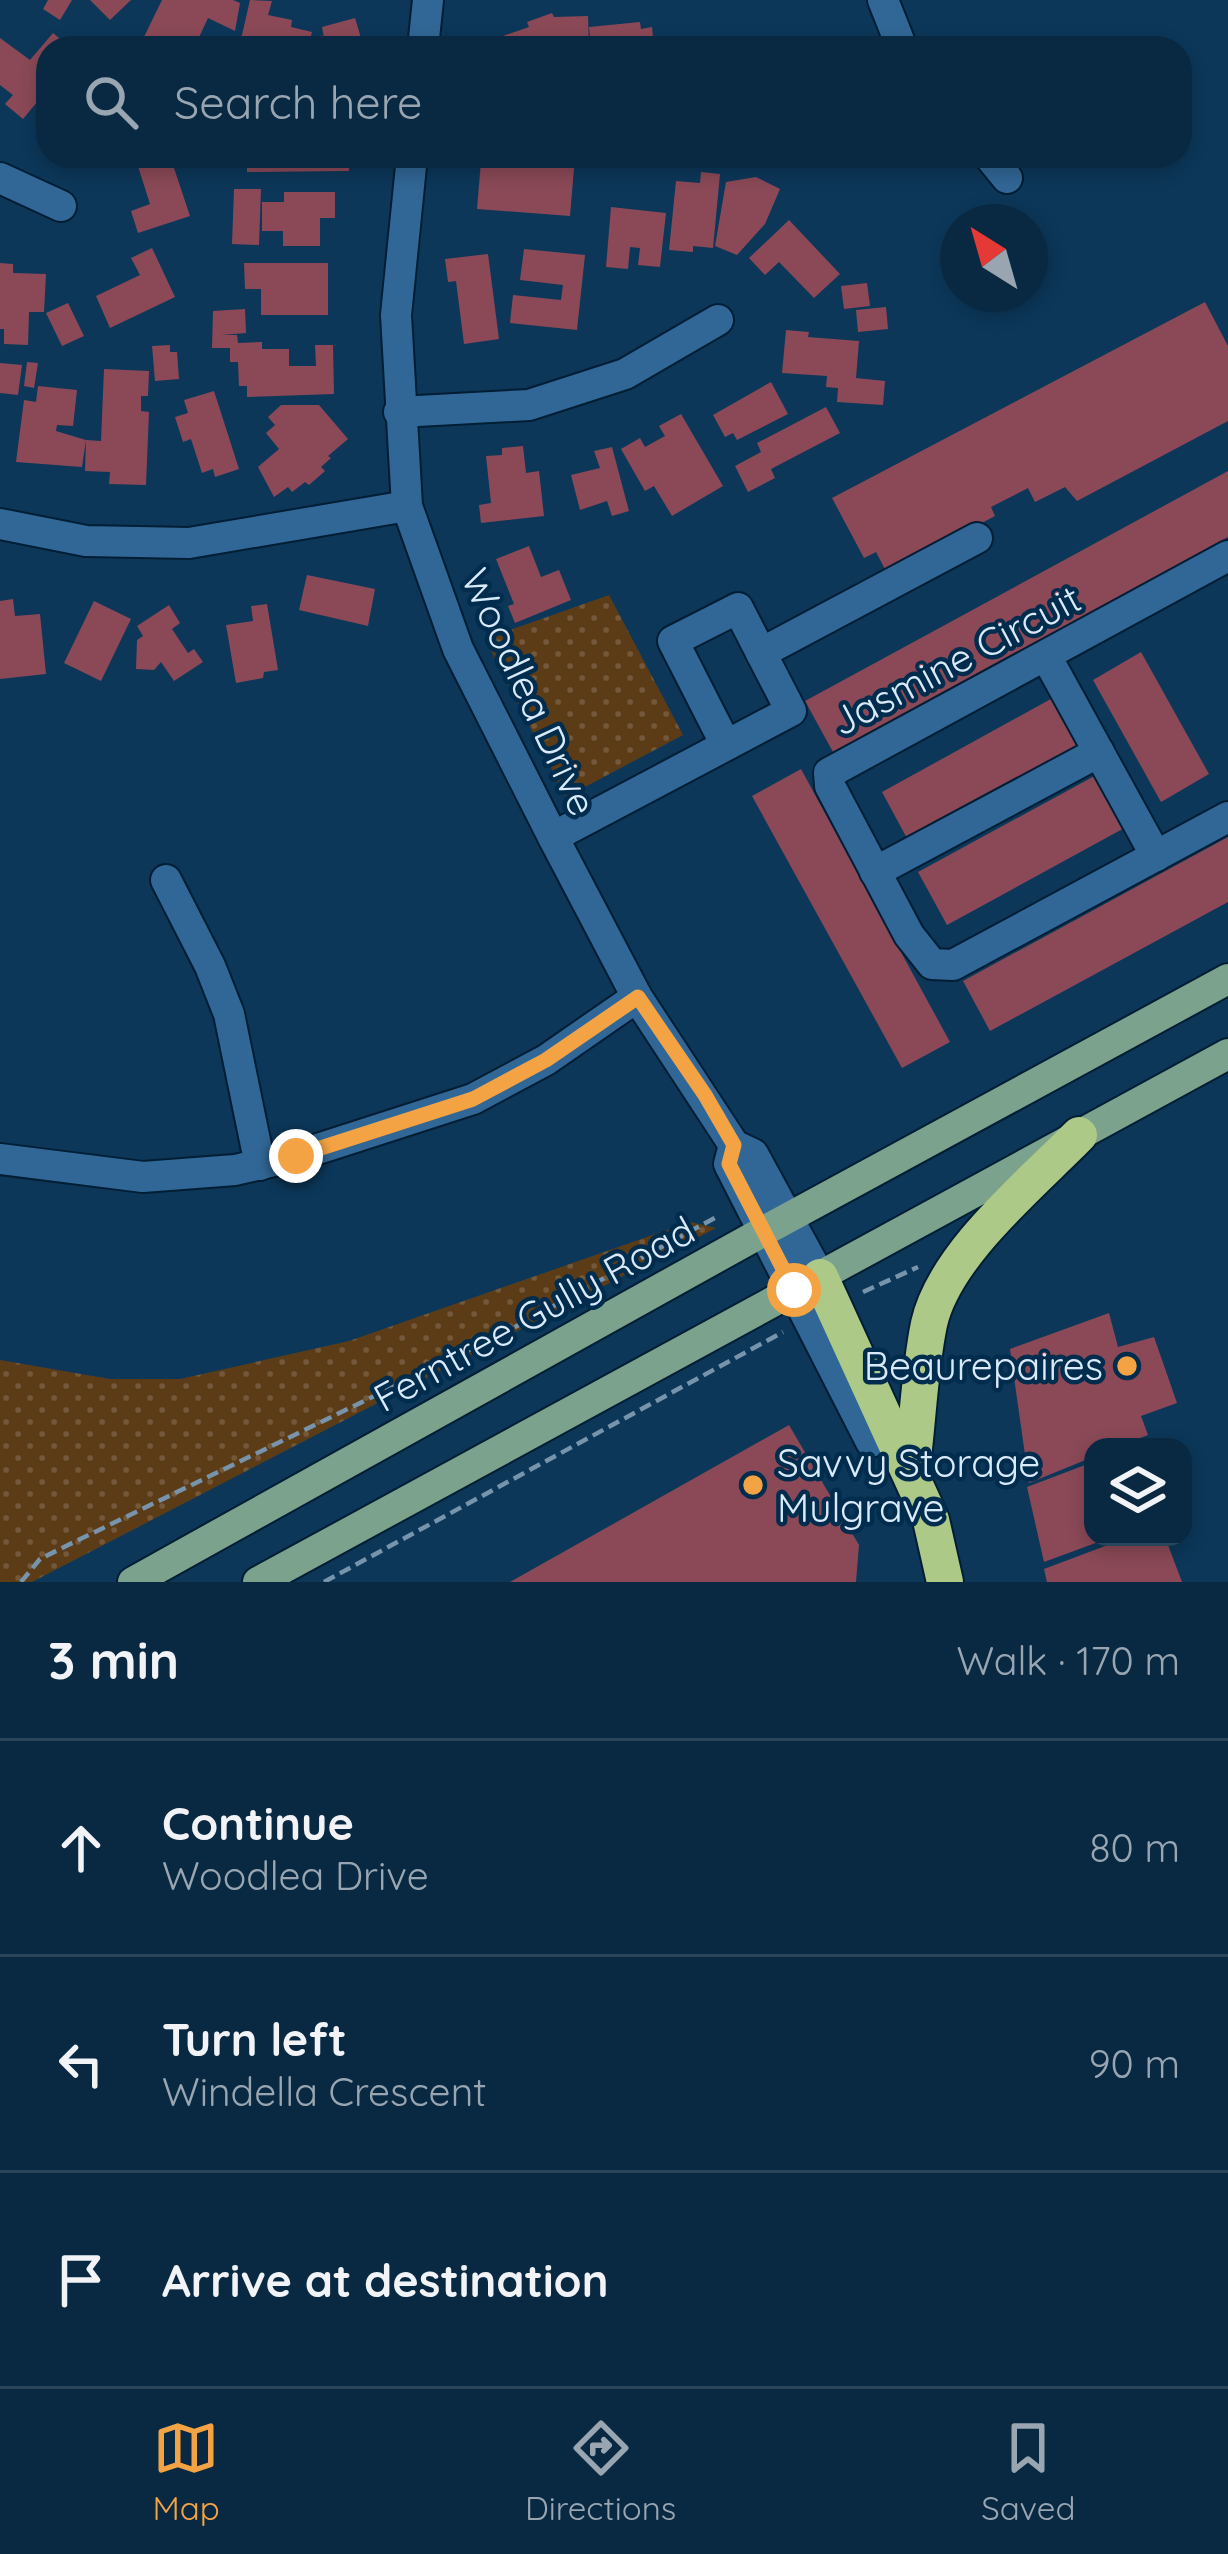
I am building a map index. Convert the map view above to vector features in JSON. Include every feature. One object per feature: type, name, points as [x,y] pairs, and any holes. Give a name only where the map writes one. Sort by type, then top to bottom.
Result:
[{"type":"highway","points":[[911,1473],[930,1320],[973,1244],[1079,1135]]},
{"type":"highway","points":[[814,1298],[911,1473],[931,1520],[945,1582]]},
{"type":"main road","name":"Ferntree Gully Road","points":[[133,1582],[1228,980]]},
{"type":"main road","points":[[258,1582],[814,1298],[1079,1135],[1228,1054]]},
{"type":"street","points":[[424,36],[428,0]]},
{"type":"street","points":[[883,0],[897,36]]},
{"type":"street","name":"Woodlea Drive","points":[[411,168],[395,315],[407,506],[458,649],[638,997],[734,1145],[753,1154],[776,1225],[814,1298],[871,1442]]},
{"type":"street","points":[[0,178],[61,206]]},
{"type":"street","points":[[398,412],[529,405],[625,374],[718,320]]},
{"type":"street","points":[[0,524],[86,541],[189,543],[407,506]]},
{"type":"street","points":[[761,653],[977,538]]},
{"type":"street","name":"Jasmine Circuit","points":[[1227,559],[830,773],[830,786],[909,935],[932,964],[953,965],[1228,817]]},
{"type":"street","points":[[553,837],[726,746],[791,711],[738,608],[673,641],[726,746]]},
{"type":"street","points":[[1046,656],[1156,856]]},
{"type":"street","points":[[875,872],[1099,752]]},
{"type":"street","points":[[166,880],[229,1014],[260,1165]]},
{"type":"street","points":[[0,1160],[143,1177],[260,1165],[473,1099],[546,1060],[638,997]]},
{"type":"path","points":[[21,1582],[40,1559],[504,1333],[726,1211]]},
{"type":"path","points":[[324,1582],[814,1298],[926,1263]]},
{"type":"shaded area","points":[[609,595],[683,735],[566,797],[485,639]]},
{"type":"shaded area","points":[[690,1222],[716,1228],[32,1582],[0,1582],[0,1360],[110,1379],[180,1379],[349,1341]]},
{"type":"building","points":[[48,0],[72,0],[60,20],[43,9]]},
{"type":"building","points":[[90,0],[131,0],[110,20]]},
{"type":"building","points":[[162,0],[240,3],[235,31],[208,18],[200,36],[144,36]]},
{"type":"building","points":[[250,0],[272,1],[268,15],[292,20],[291,27],[312,32],[311,36],[242,36]]},
{"type":"building","points":[[552,13],[554,17],[588,16],[589,36],[503,36],[529,27],[527,22]]},
{"type":"building","points":[[355,18],[360,36],[324,36],[322,27]]},
{"type":"building","points":[[640,22],[641,29],[652,27],[653,36],[590,36],[589,27]]},
{"type":"building","points":[[0,38],[30,60],[36,53],[36,103],[23,119],[5,104],[13,95],[0,85]]},
{"type":"building","points":[[139,168],[174,168],[190,216],[138,233],[131,211],[150,204]]},
{"type":"building","points":[[247,168],[349,168],[349,171],[247,172]]},
{"type":"building","points":[[480,168],[574,168],[570,216],[477,209]]},
{"type":"building","points":[[701,172],[720,174],[713,248],[669,250],[676,181],[700,183]]},
{"type":"building","points":[[756,177],[780,189],[765,224],[737,255],[715,246],[726,182]]},
{"type":"building","points":[[234,189],[261,189],[259,245],[232,244]]},
{"type":"building","points":[[284,192],[335,192],[335,218],[320,218],[320,246],[283,246],[283,231],[262,231],[262,202],[284,202]]},
{"type":"building","points":[[611,207],[666,213],[660,267],[638,265],[640,248],[630,247],[628,269],[606,267]]},
{"type":"building","points":[[789,220],[840,274],[814,298],[779,262],[765,275],[749,258]]},
{"type":"building","points":[[152,248],[175,297],[110,328],[96,296],[140,275],[131,258]]},
{"type":"building","points":[[524,249],[585,255],[577,330],[510,323],[513,295],[561,300],[563,285],[520,280]]},
{"type":"building","points":[[488,254],[499,339],[464,344],[456,281],[448,282],[445,259]]},
{"type":"building","points":[[0,263],[13,264],[13,273],[46,274],[44,312],[29,312],[28,345],[4,344]]},
{"type":"building","points":[[244,263],[328,263],[328,315],[261,315],[261,289],[245,289]]},
{"type":"building","points":[[867,283],[870,306],[844,309],[841,286]]},
{"type":"building","points":[[1205,302],[1228,346],[1228,421],[1077,501],[1065,487],[1035,502],[1028,488],[991,507],[995,516],[887,573],[876,552],[864,558],[832,498]]},
{"type":"building","points":[[68,303],[84,336],[62,346],[46,313]]},
{"type":"building","points":[[886,307],[888,329],[858,332],[856,310]]},
{"type":"building","points":[[245,309],[246,333],[221,335],[237,335],[238,343],[262,342],[262,349],[289,349],[289,366],[316,366],[315,345],[333,345],[334,394],[247,397],[247,386],[239,386],[238,362],[230,362],[230,348],[212,348],[213,311]]},
{"type":"building","points":[[786,330],[809,332],[808,337],[859,341],[856,378],[885,381],[883,405],[837,402],[838,388],[826,387],[827,376],[782,373]]},
{"type":"building","points":[[170,345],[170,352],[177,352],[179,379],[155,381],[152,346]]},
{"type":"building","points":[[27,362],[38,363],[34,388],[24,386]]},
{"type":"building","points":[[0,363],[22,365],[18,395],[0,393]]},
{"type":"building","points":[[104,369],[149,371],[148,396],[141,396],[141,411],[149,412],[146,485],[109,484],[110,472],[85,471],[86,440],[101,441]]},
{"type":"building","points":[[771,382],[788,414],[737,440],[733,433],[725,437],[713,415]]},
{"type":"building","points":[[38,386],[77,390],[73,426],[57,425],[56,431],[86,440],[82,467],[16,462],[24,400],[36,402]]},
{"type":"building","points":[[214,391],[239,469],[215,477],[213,469],[202,473],[191,439],[183,442],[175,417],[188,413],[184,400]]},
{"type":"building","points":[[281,405],[319,405],[348,439],[328,456],[331,458],[321,467],[325,471],[309,485],[305,482],[292,492],[288,487],[274,497],[258,467],[279,449],[266,433],[275,425],[268,417]]},
{"type":"building","points":[[826,407],[840,433],[771,469],[775,478],[748,492],[735,466],[761,452],[757,443]]},
{"type":"building","points":[[681,414],[723,486],[672,516],[654,486],[645,491],[621,449],[640,438],[645,447],[665,436],[659,426]]},
{"type":"building","points":[[523,446],[526,473],[539,471],[544,516],[481,523],[479,505],[491,503],[486,456]]},
{"type":"building","points":[[612,447],[629,511],[612,516],[607,501],[580,510],[571,475],[600,468],[594,451]]},
{"type":"building","points":[[1228,471],[1228,537],[833,752],[805,701]]},
{"type":"building","points":[[529,546],[541,577],[559,570],[571,600],[515,623],[508,606],[514,604],[496,559]]},
{"type":"building","points":[[307,575],[375,589],[368,626],[299,610]]},
{"type":"building","points":[[13,599],[15,616],[40,614],[46,674],[0,679],[0,601]]},
{"type":"building","points":[[94,601],[131,619],[101,681],[64,663]]},
{"type":"building","points":[[267,604],[278,670],[236,683],[226,625],[253,621],[251,606]]},
{"type":"building","points":[[169,605],[180,623],[172,629],[188,653],[194,649],[203,662],[174,681],[161,662],[154,670],[136,669],[137,640],[143,636],[137,626]]},
{"type":"building","points":[[1141,652],[1209,774],[1161,802],[1093,680]]},
{"type":"building","points":[[1058,695],[1086,745],[909,842],[882,792]]},
{"type":"building","points":[[801,769],[950,1042],[902,1068],[752,796]]},
{"type":"building","points":[[1100,773],[1128,826],[947,925],[918,872]]},
{"type":"building","points":[[1228,837],[1228,902],[990,1031],[963,981]]},
{"type":"building","points":[[1109,1313],[1118,1347],[1154,1337],[1177,1403],[1141,1416],[1148,1435],[1084,1438],[1084,1461],[1029,1483],[1010,1349]]},
{"type":"building","name":"Savvy Storage Mulgrave","points":[[789,1425],[859,1545],[856,1582],[510,1582]]},
{"type":"building","points":[[1084,1465],[1088,1546],[1044,1562],[1027,1487]]},
{"type":"building","points":[[1105,1546],[1168,1546],[1182,1582],[1047,1582],[1044,1569]]},
{"type":"place","name":"Beaurepaires","points":[[1127,1366]]},
{"type":"place","name":"Savvy Storage Mulgrave","points":[[753,1485]]},
{"type":"route","points":[[296,1156],[473,1099],[546,1060],[638,997],[734,1145],[729,1164],[794,1290]]}]
